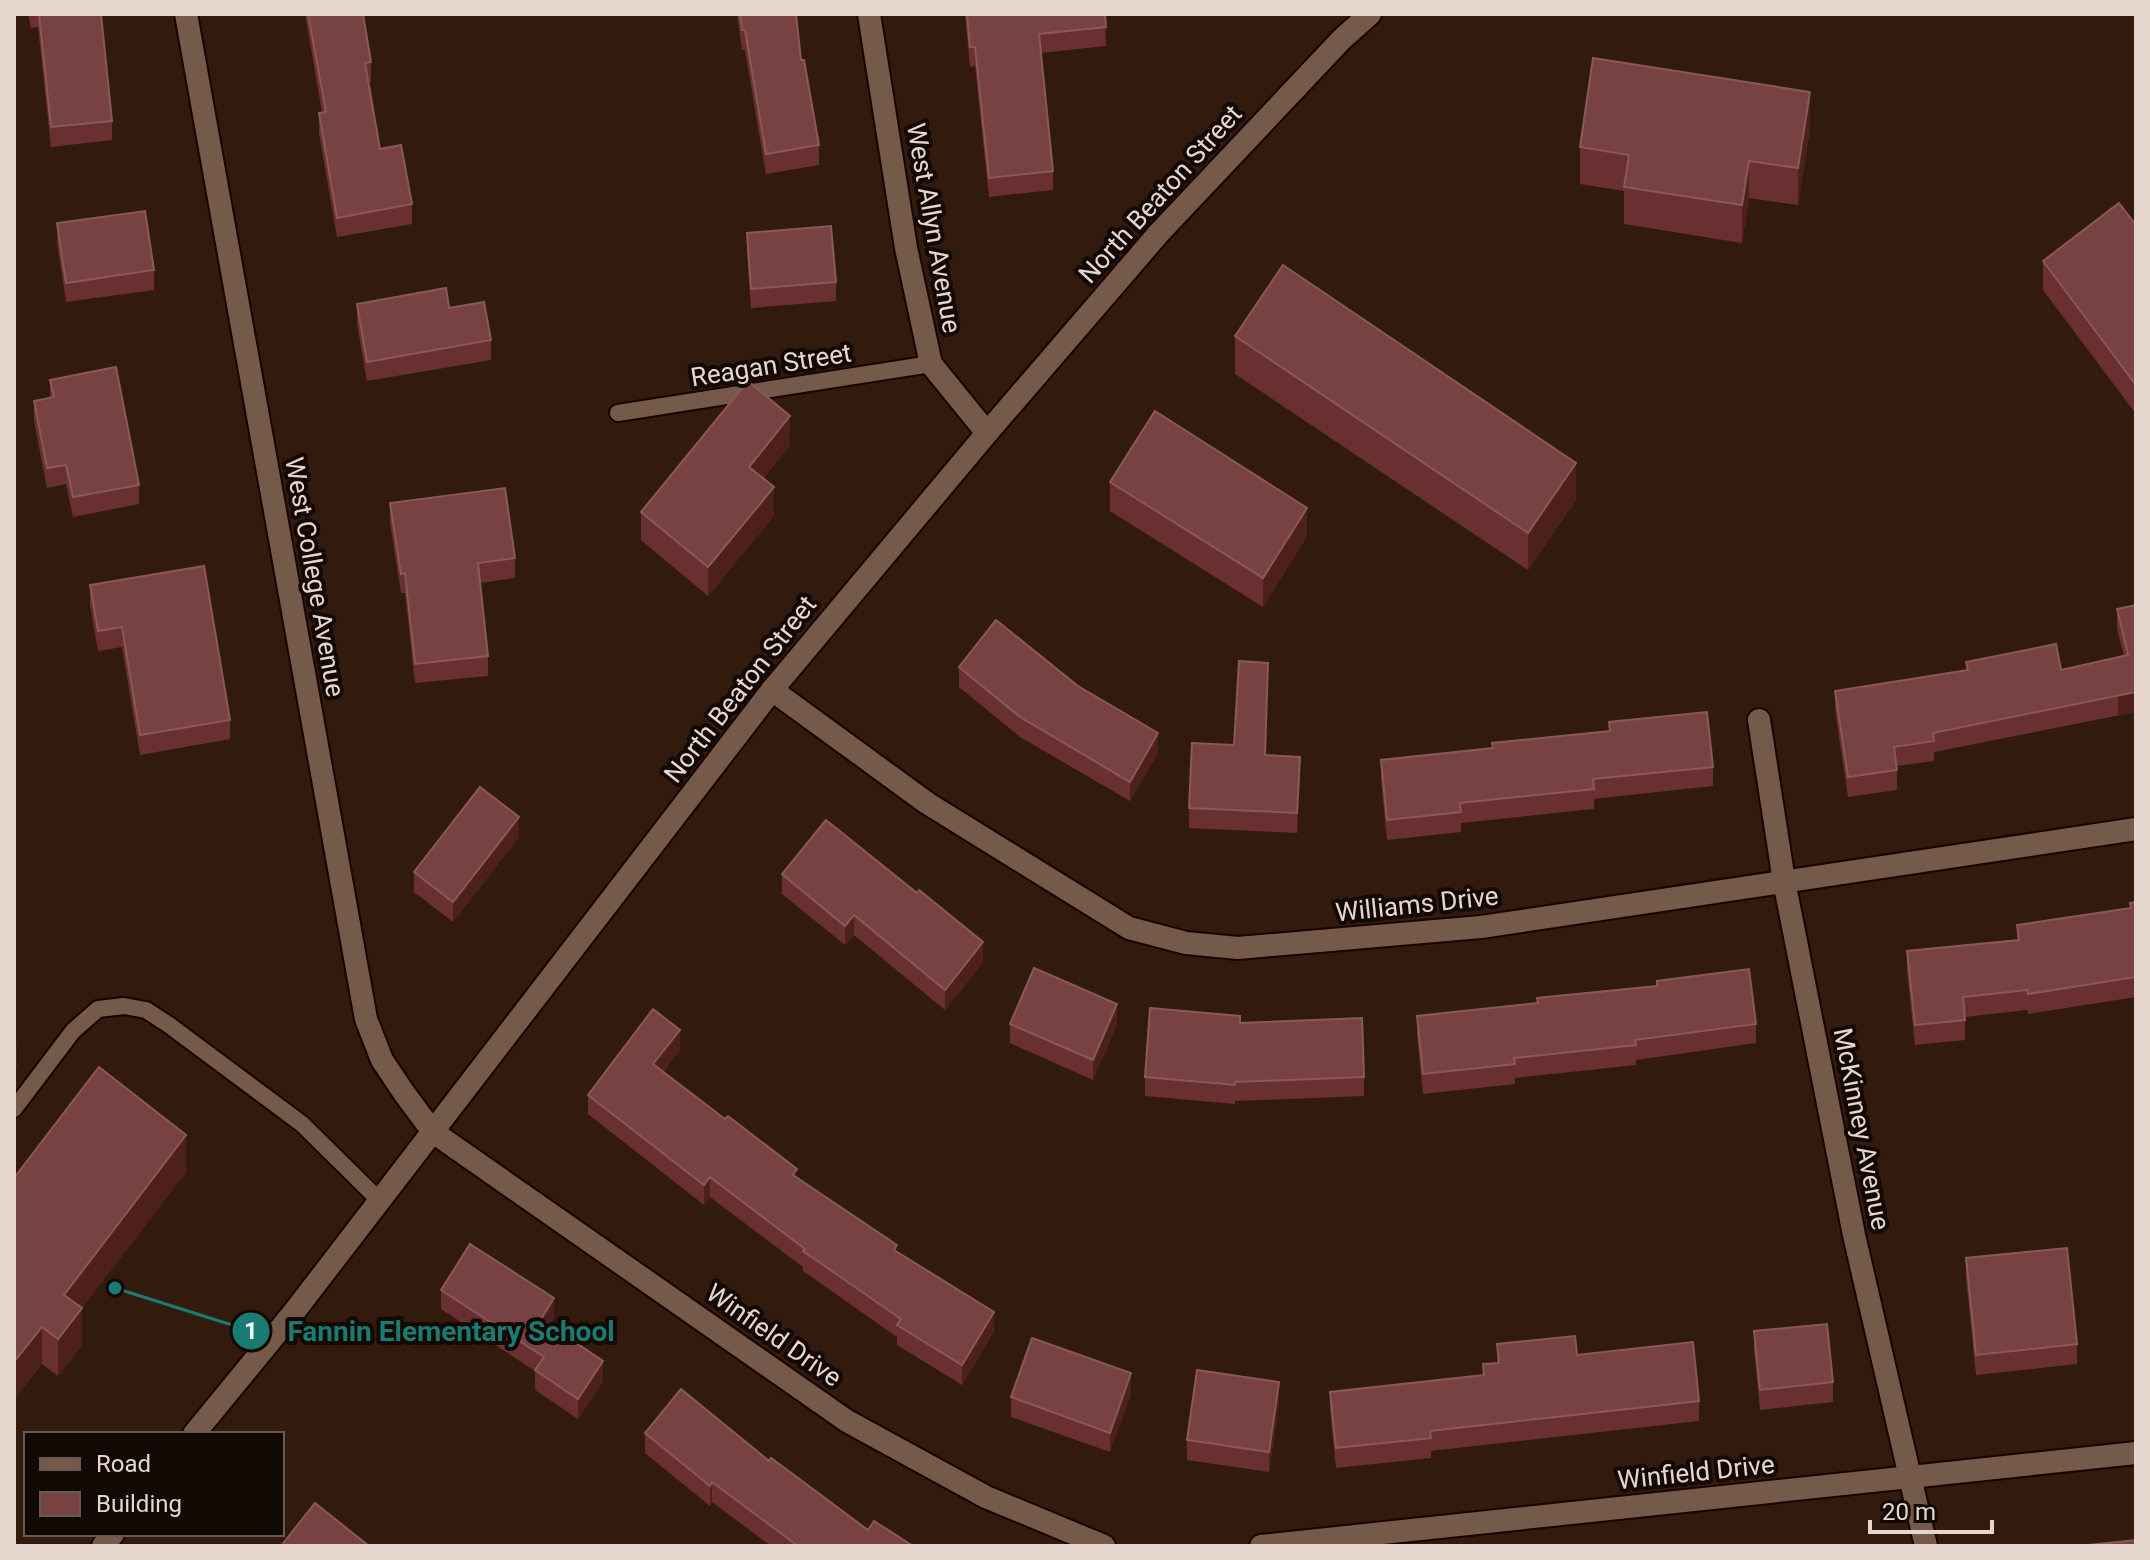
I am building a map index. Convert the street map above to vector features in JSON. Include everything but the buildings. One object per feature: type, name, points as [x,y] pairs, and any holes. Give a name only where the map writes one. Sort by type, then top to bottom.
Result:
[{"type":"street","name":"West College Avenue","points":[[186,14],[366,1019],[382,1060],[433,1132]]},
{"type":"street","name":"West Allyn Avenue","points":[[869,14],[906,248],[931,364],[987,433]]},
{"type":"street","name":"North Beaton Street","points":[[196,1432],[294,1312],[772,690],[1159,233],[1342,39],[1370,14]]},
{"type":"street","name":"Williams Drive","points":[[772,690],[927,803],[1115,920],[1129,928],[1186,943],[1238,948],[1481,927],[2136,829]]},
{"type":"street","name":"McKinney Avenue","points":[[1759,720],[1784,881],[1854,1235],[1926,1546]]},
{"type":"street","name":"Winfield Drive","points":[[433,1132],[847,1421],[986,1497],[1104,1546]]},
{"type":"street","name":"Winfield Drive","points":[[1261,1546],[2136,1453]]},
{"type":"lane","name":"Reagan Street","points":[[618,413],[931,364]]},
{"type":"lane","points":[[14,1109],[73,1031],[98,1009],[124,1006],[146,1010],[302,1124],[380,1201]]},
{"type":"place","name":"Fannin Elementary School","points":[[115,1288]]}]
